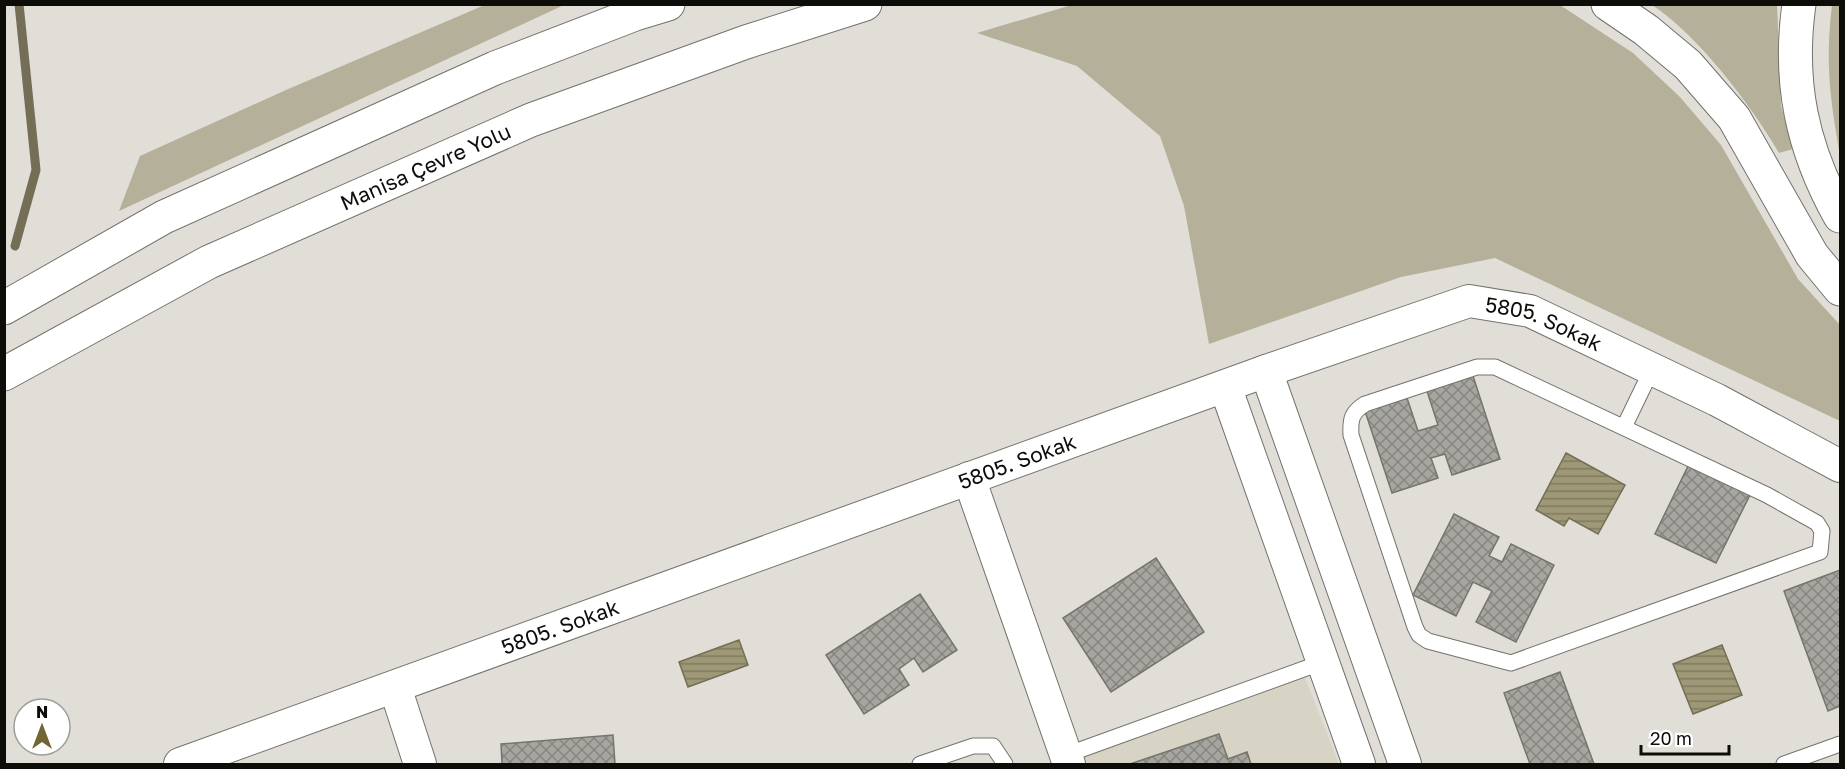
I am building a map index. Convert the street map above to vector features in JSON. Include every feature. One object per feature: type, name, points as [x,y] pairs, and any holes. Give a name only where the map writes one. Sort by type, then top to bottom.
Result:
[{"type":"highway","points":[[4,308],[164,217],[495,68],[643,9],[668,4]]},
{"type":"highway","name":"Manisa Çevre Yolu","points":[[4,375],[209,262],[531,120],[746,42],[865,4]]},
{"type":"highway","points":[[1608,4],[1646,30],[1688,65],[1734,118],[1812,255],[1840,289]]},
{"type":"highway","points":[[1799,4],[1794,37],[1800,116],[1824,186],[1840,216]]},
{"type":"street","name":"5805. Sokak","points":[[180,765],[1266,371],[1469,301],[1530,311],[1652,369],[1840,466]]},
{"type":"street","points":[[1266,371],[1405,765]]},
{"type":"street","points":[[1225,386],[1359,765]]},
{"type":"street","points":[[969,478],[1068,760]]},
{"type":"street","points":[[395,687],[420,765]]},
{"type":"lane","points":[[1477,367],[1495,367],[1624,427],[1767,495],[1816,523],[1822,531],[1820,552],[1511,663],[1428,641],[1419,635],[1351,435],[1350,421],[1355,410],[1365,404],[1477,367]]},
{"type":"lane","points":[[1624,427],[1652,369]]},
{"type":"lane","points":[[1068,760],[1323,662]]},
{"type":"lane","points":[[1784,765],[1840,744]]},
{"type":"lane","points":[[921,765],[973,746],[993,746],[1005,765]]},
{"type":"shaded area","points":[[487,4],[564,5],[119,211],[140,156],[286,90]]},
{"type":"shaded area","points":[[1075,4],[1560,5],[1633,53],[1680,97],[1721,145],[1798,279],[1840,325],[1840,421],[1495,258],[1401,277],[1209,344],[1184,206],[1160,136],[1077,66],[977,33]]},
{"type":"shaded area","points":[[1652,5],[1777,5],[1781,106],[1793,149],[1779,153],[1739,93],[1705,52],[1670,18]]},
{"type":"shaded area","points":[[1832,5],[1840,5],[1840,156],[1830,81],[1829,45]]},
{"type":"shaded area","points":[[1566,453],[1625,485],[1598,534],[1569,518],[1564,526],[1536,510]]},
{"type":"shaded area","points":[[739,640],[748,665],[688,687],[679,662]]},
{"type":"shaded area","points":[[1722,645],[1742,695],[1693,714],[1673,664]]},
{"type":"shaded area","points":[[1304,675],[1339,764],[1074,764],[1073,760]]},
{"type":"building","points":[[1472,373],[1500,459],[1452,475],[1445,454],[1431,458],[1438,478],[1392,493],[1365,411],[1407,398],[1418,431],[1438,425],[1426,388]]},
{"type":"building","points":[[1690,462],[1751,493],[1716,563],[1655,534]]},
{"type":"building","points":[[1454,514],[1499,537],[1489,556],[1502,562],[1511,544],[1554,565],[1516,642],[1476,622],[1492,591],[1473,582],[1456,616],[1413,595]]},
{"type":"building","points":[[1156,558],[1204,632],[1111,692],[1063,618]]},
{"type":"building","points":[[1840,570],[1840,706],[1828,711],[1784,591]]},
{"type":"building","points":[[920,594],[957,650],[923,672],[914,658],[899,669],[909,685],[864,714],[826,655]]},
{"type":"building","points":[[1560,672],[1594,764],[1530,764],[1504,693]]},
{"type":"building","points":[[1219,734],[1228,759],[1247,752],[1251,764],[1130,764]]},
{"type":"building","points":[[613,735],[615,764],[502,764],[501,744]]},
{"type":"waterway","points":[[15,246],[36,170],[19,4]]}]
